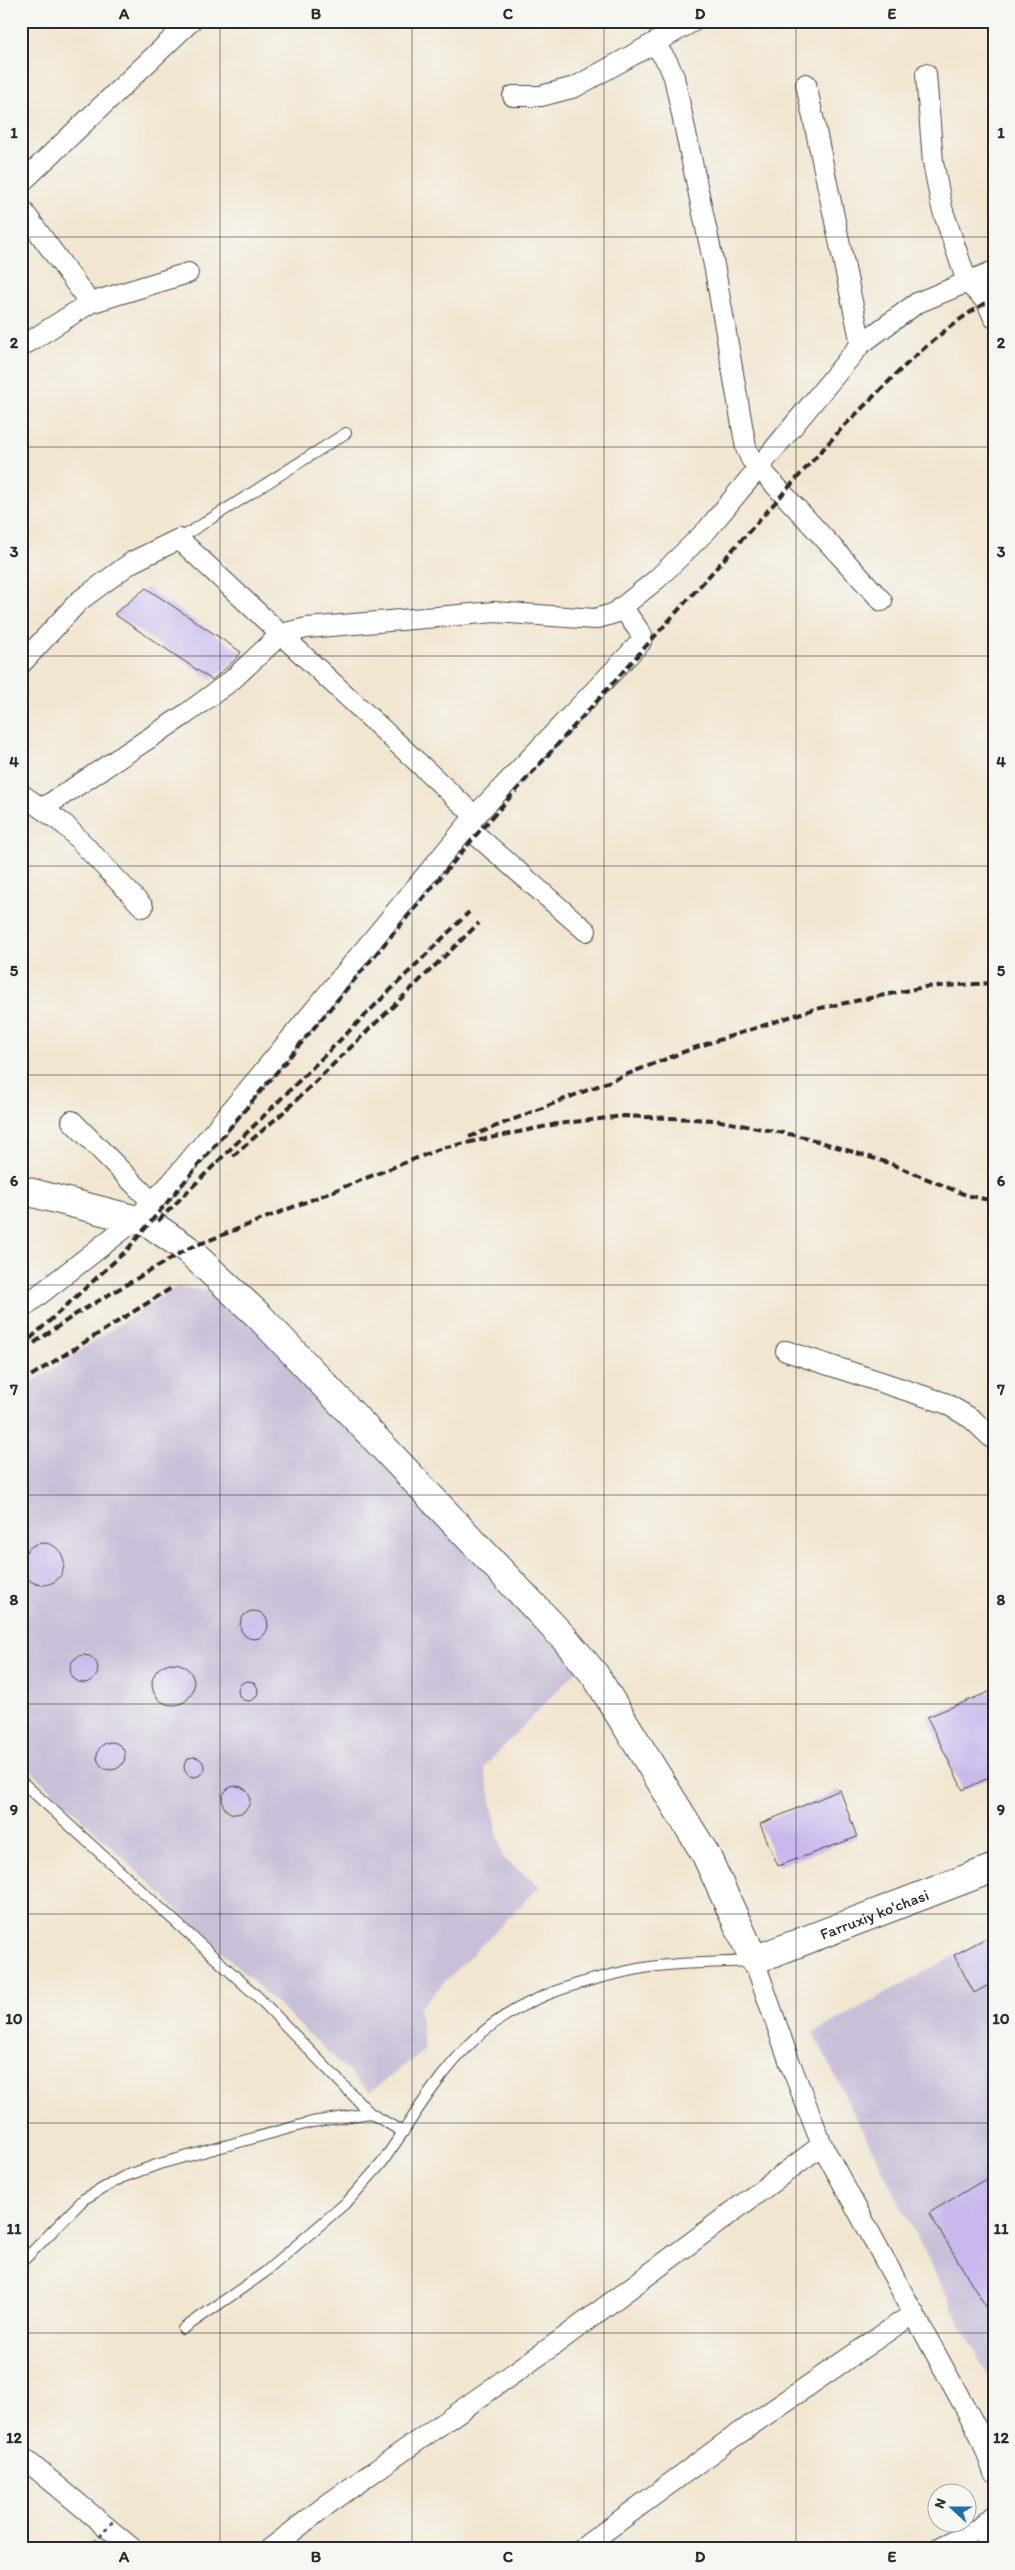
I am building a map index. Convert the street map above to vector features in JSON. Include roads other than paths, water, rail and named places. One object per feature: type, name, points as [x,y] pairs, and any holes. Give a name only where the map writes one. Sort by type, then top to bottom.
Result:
[{"type":"street","points":[[21,182],[191,21]]},
{"type":"street","points":[[513,96],[540,96],[575,87],[694,21]]},
{"type":"street","points":[[654,43],[668,63],[674,77],[715,270],[746,448],[758,470],[784,494],[882,601]]},
{"type":"street","points":[[926,74],[933,162],[940,199],[967,282],[987,302],[994,318]]},
{"type":"street","points":[[806,84],[861,344]]},
{"type":"street","points":[[21,208],[90,304]]},
{"type":"street","points":[[43,808],[186,714],[232,680],[281,634],[307,628],[495,612],[596,619],[615,613],[657,579],[707,530],[861,344],[917,303],[994,271]]},
{"type":"street","points":[[21,347],[90,304],[188,273]]},
{"type":"street","points":[[21,664],[78,601],[132,562],[178,539],[281,634],[586,931]]},
{"type":"street","points":[[21,1309],[143,1211],[171,1183],[471,821],[641,642],[642,635],[622,607]]},
{"type":"street","points":[[21,794],[65,825],[143,907]]},
{"type":"street","points":[[72,1121],[143,1211],[149,1223],[187,1249],[259,1316],[565,1639],[595,1675],[706,1855],[754,1960],[822,2145],[980,2434],[994,2473]]},
{"type":"street","points":[[21,1190],[143,1211]]},
{"type":"street","points":[[786,1351],[945,1403],[972,1419],[994,1440]]},
{"type":"street","name":"Farruxiy ko'chasi","points":[[754,1960],[994,1868]]},
{"type":"street","points":[[270,2549],[328,2504],[558,2342],[822,2145]]},
{"type":"street","points":[[581,2549],[725,2444],[914,2313]]},
{"type":"street","points":[[21,2456],[133,2549]]},
{"type":"street","points":[[937,2549],[987,2522],[994,2549]]},
{"type":"lane","points":[[178,539],[346,433]]},
{"type":"lane","points":[[21,1780],[258,1997],[370,2113],[403,2132]]},
{"type":"lane","points":[[183,2329],[264,2273],[348,2201],[381,2164],[433,2086],[471,2042],[514,2010],[555,1990],[640,1969],[754,1960]]},
{"type":"lane","points":[[21,2263],[84,2199],[123,2177],[159,2164],[312,2122],[370,2113]]},
{"type":"railway","points":[[21,1347],[127,1250],[477,834],[842,428],[932,341],[972,311],[994,298]]},
{"type":"railway","points":[[158,1221],[469,912]]},
{"type":"railway","points":[[233,1156],[286,1110],[479,923]]},
{"type":"railway","points":[[469,1137],[691,1049],[811,1010],[924,987],[994,983]]},
{"type":"railway","points":[[34,1343],[76,1314],[187,1249],[442,1148],[557,1124],[624,1116],[715,1120],[804,1137],[889,1163],[966,1195],[994,1201]]},
{"type":"railway","points":[[21,1382],[173,1287]]}]
